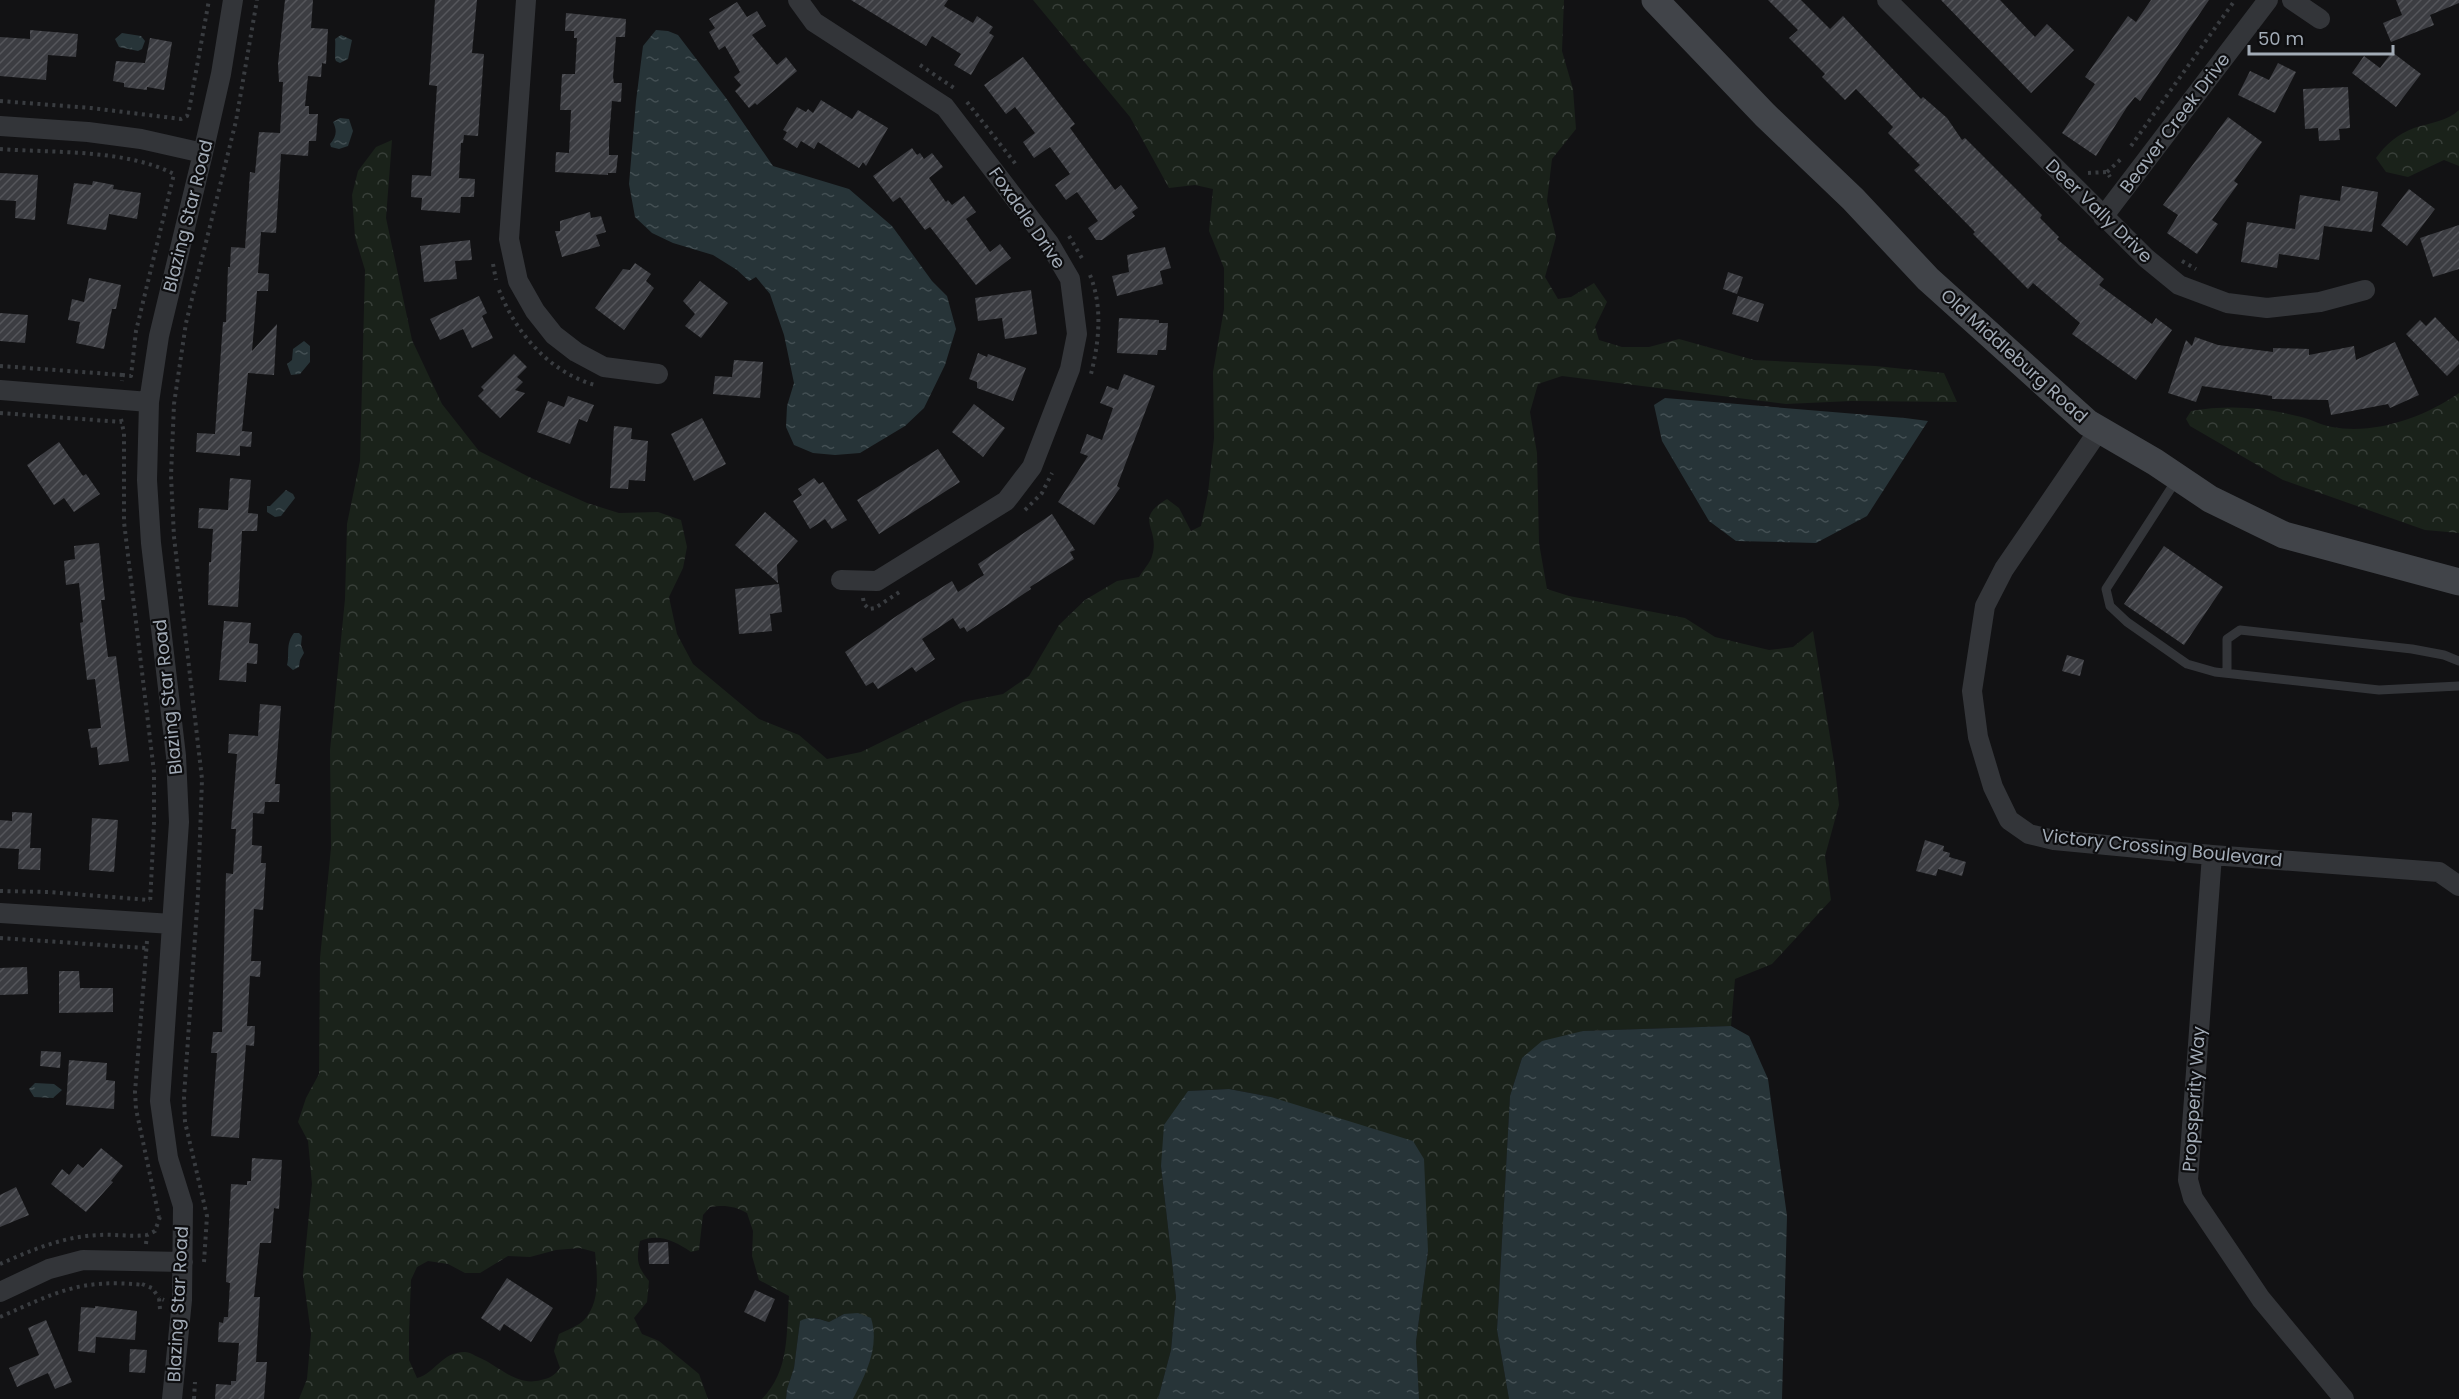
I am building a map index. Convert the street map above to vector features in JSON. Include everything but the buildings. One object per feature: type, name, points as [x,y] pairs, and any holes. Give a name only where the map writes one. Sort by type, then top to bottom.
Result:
[{"type":"main road","name":"Old Middleburg Road","points":[[1655,0],[1765,115],[1853,199],[1928,279],[2088,423],[2178,477],[2210,500],[2284,535],[2459,582]]},
{"type":"street","name":"Blazing Star Road","points":[[172,1399],[183,1262],[183,1206],[168,1158],[160,1101],[179,822],[176,756],[151,543],[147,480],[149,402],[172,277],[203,153],[233,0]]},
{"type":"street","points":[[526,0],[509,239],[518,280],[535,311],[554,335],[576,352],[604,367],[658,374]]},
{"type":"street","name":"Foxdale Drive","points":[[798,0],[814,22],[945,107],[1049,243],[1070,279],[1077,334],[1070,369],[1032,467],[1006,501],[877,581],[841,580]]},
{"type":"street","name":"Deer Vally Drive","points":[[1887,0],[2103,217],[2146,258],[2179,285],[2227,303],[2267,308],[2320,302],[2365,290]]},
{"type":"street","name":"Beaver Creek Drive","points":[[2103,217],[2268,0]]},
{"type":"street","points":[[2292,0],[2320,19]]},
{"type":"street","points":[[0,126],[88,132],[141,139],[203,153]]},
{"type":"street","points":[[0,390],[149,402]]},
{"type":"street","name":"Victory Crossing Boulevard","points":[[2099,430],[2004,569],[1985,606],[1972,691],[1978,737],[1993,788],[2009,820],[2029,834],[2054,840],[2439,873],[2459,886]]},
{"type":"street","name":"Propsperity Way","points":[[2212,855],[2188,1180],[2193,1198],[2261,1299],[2344,1399]]},
{"type":"street","points":[[0,913],[172,924]]},
{"type":"street","points":[[0,1292],[49,1269],[83,1260],[183,1262]]},
{"type":"lane","points":[[2178,477],[2106,589],[2110,606],[2127,622],[2187,664],[2227,673],[2379,690],[2459,686]]},
{"type":"lane","points":[[2227,673],[2228,639],[2240,630],[2412,649],[2444,655],[2459,661]]},
{"type":"path","points":[[0,101],[91,108],[181,119],[187,116],[189,110],[209,0]]},
{"type":"path","points":[[204,1265],[207,1216],[185,1122],[184,1097],[198,894],[202,779],[174,537],[172,444],[175,394],[186,323],[236,121],[257,0]]},
{"type":"path","points":[[2107,172],[2121,158],[2235,0]]},
{"type":"path","points":[[917,64],[957,91]]},
{"type":"path","points":[[962,96],[1019,169]]},
{"type":"path","points":[[0,149],[76,153],[150,163],[174,174],[136,331],[130,376],[0,366]]},
{"type":"path","points":[[1064,229],[1092,279],[1096,300],[1098,337],[1090,375]]},
{"type":"path","points":[[123,375],[120,399],[124,522],[154,772],[150,900],[135,1092],[136,1109],[159,1217]]},
{"type":"path","points":[[0,413],[122,422]]},
{"type":"path","points":[[1020,514],[1042,493],[1056,464]]},
{"type":"path","points":[[862,581],[864,604],[869,609],[875,608],[905,588]]},
{"type":"path","points":[[0,891],[48,892],[150,900]]},
{"type":"path","points":[[0,938],[146,948]]},
{"type":"path","points":[[0,1317],[52,1293],[86,1284],[142,1285]]},
{"type":"green space","points":[[1033,0],[1564,0],[1562,51],[1573,89],[1576,129],[1552,159],[1547,201],[1556,237],[1545,277],[1558,299],[1571,297],[1594,283],[1607,302],[1595,327],[1599,340],[1622,347],[1649,347],[1679,339],[1754,360],[1875,366],[1944,373],[1957,402],[1851,401],[1786,404],[1562,376],[1538,384],[1530,412],[1537,453],[1539,543],[1547,589],[1569,596],[1685,618],[1715,637],[1769,650],[1793,647],[1813,631],[1839,805],[1825,856],[1831,900],[1772,964],[1735,979],[1731,1026],[1583,1031],[1522,1058],[1510,1096],[1497,1330],[1509,1399],[1419,1399],[1416,1342],[1428,1251],[1271,1097],[1229,1089],[1188,1091],[1161,1166],[1176,1297],[1171,1350],[1158,1399],[853,1399],[870,1360],[844,1314],[829,1322],[816,1318],[800,1321],[794,1368],[786,1399],[762,1399],[778,1376],[782,1364],[787,1338],[789,1296],[759,1280],[752,1256],[753,1231],[747,1213],[734,1207],[720,1206],[710,1207],[703,1215],[699,1250],[691,1252],[673,1242],[654,1238],[640,1241],[638,1253],[638,1262],[649,1281],[647,1302],[634,1318],[642,1334],[659,1341],[699,1374],[708,1399],[299,1399],[307,1379],[311,1334],[303,1275],[312,1184],[308,1141],[298,1122],[306,1098],[319,1074],[320,958],[331,848],[330,750],[345,599],[347,524],[360,461],[365,270],[355,237],[352,195],[358,171],[376,147],[392,140],[386,218],[412,340],[442,404],[479,451],[587,503],[619,513],[658,512],[681,520],[687,547],[683,568],[669,597],[677,634],[693,664],[759,719],[799,735],[827,759],[861,752],[963,702],[1003,694],[1029,676],[1059,625],[1085,600],[1117,581],[1139,577],[1152,556],[1154,546],[1149,519],[1151,513],[1167,499],[1179,508],[1191,531],[1201,526],[1208,493],[1214,438],[1213,372],[1224,309],[1224,268],[1209,231],[1213,189],[1195,185],[1169,188],[1130,117]],"holes":[[[580,1248],[595,1252],[597,1288],[593,1305],[582,1322],[559,1334],[554,1351],[560,1368],[554,1375],[541,1380],[524,1381],[465,1352],[450,1355],[429,1372],[417,1378],[409,1360],[411,1280],[417,1267],[428,1261],[448,1264],[465,1273],[480,1273],[508,1256],[530,1257],[556,1250]]]},
{"type":"green space","points":[[2459,110],[2459,166],[2444,160],[2408,177],[2386,172],[2376,158],[2388,144],[2403,133],[2444,119]]},
{"type":"green space","points":[[2459,393],[2459,533],[2425,530],[2283,480],[2190,426],[2186,419],[2191,411],[2244,408],[2284,413],[2332,427],[2365,428],[2399,422],[2431,410]]},
{"type":"water","points":[[656,30],[678,35],[726,98],[773,166],[849,189],[892,226],[932,281],[947,296],[956,329],[945,365],[924,408],[905,426],[860,453],[835,455],[813,453],[794,445],[786,427],[787,406],[794,383],[784,335],[770,294],[756,277],[749,281],[737,270],[713,255],[673,243],[652,233],[635,217],[629,184],[636,101],[643,46]]},
{"type":"water","points":[[122,33],[141,36],[145,41],[142,49],[138,51],[119,47],[115,39]]},
{"type":"water","points":[[341,35],[352,40],[348,59],[340,63],[335,59],[335,39]]},
{"type":"water","points":[[340,118],[349,119],[353,131],[348,146],[339,149],[331,147],[330,144],[336,133],[333,122]]},
{"type":"water","points":[[304,341],[310,346],[310,362],[300,374],[291,375],[287,364],[292,360],[293,349]]},
{"type":"water","points":[[1665,398],[1928,421],[1867,516],[1816,543],[1736,541],[1709,521],[1662,441],[1654,405]]},
{"type":"water","points":[[286,490],[295,498],[281,516],[275,517],[267,512],[267,506],[270,506]]},
{"type":"water","points":[[294,633],[302,636],[301,645],[304,653],[299,667],[293,670],[287,665],[290,641]]},
{"type":"water","points":[[1731,1026],[1749,1036],[1768,1079],[1787,1216],[1782,1399],[1509,1399],[1497,1330],[1510,1096],[1522,1058],[1542,1041],[1583,1031]]},
{"type":"water","points":[[35,1083],[54,1084],[62,1090],[53,1098],[34,1097],[29,1089]]},
{"type":"water","points":[[1229,1089],[1271,1097],[1413,1141],[1424,1159],[1428,1251],[1416,1342],[1419,1399],[1158,1399],[1171,1350],[1176,1297],[1161,1166],[1164,1125],[1188,1091]]},
{"type":"water","points":[[858,1313],[871,1318],[874,1339],[867,1370],[853,1399],[786,1399],[794,1368],[800,1321],[811,1318],[829,1322],[844,1314]]}]
